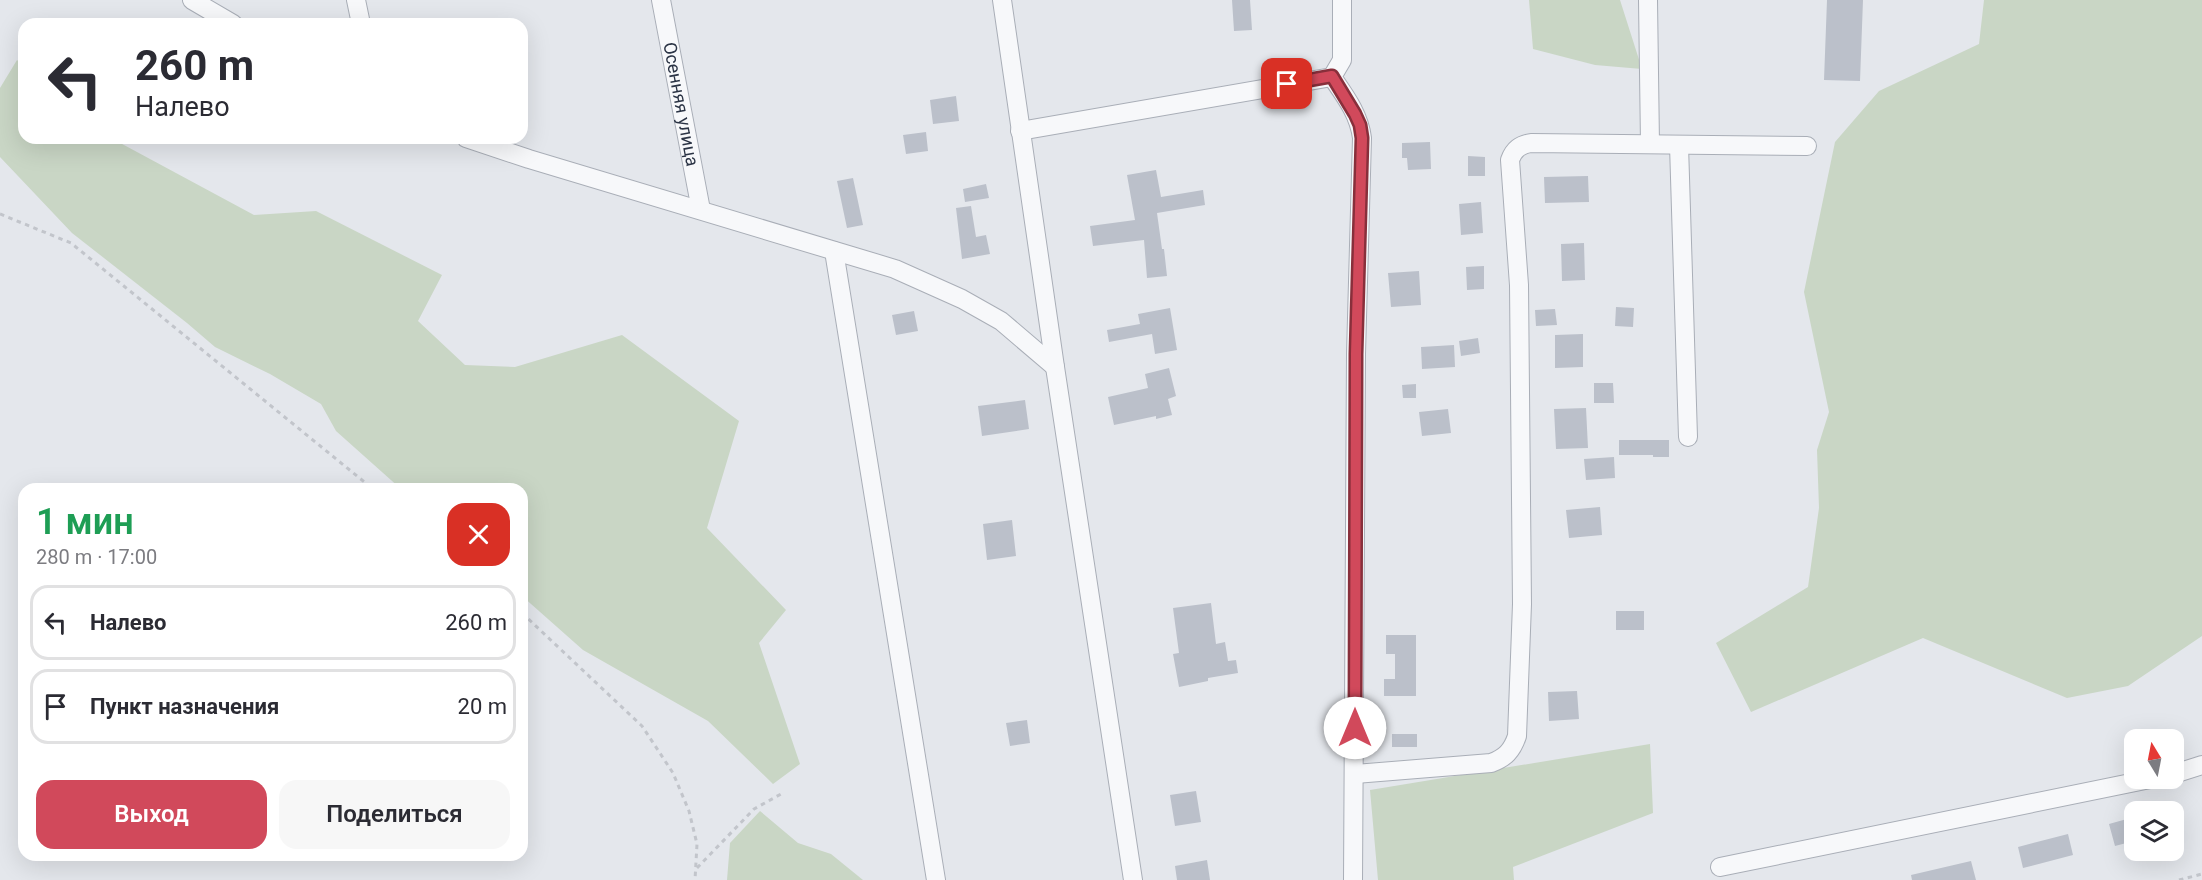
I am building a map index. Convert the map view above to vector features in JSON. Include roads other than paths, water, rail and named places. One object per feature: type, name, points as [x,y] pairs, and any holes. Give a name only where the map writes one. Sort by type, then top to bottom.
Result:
[{"type":"street","points":[[192,0],[223,18]]},
{"type":"street","points":[[357,0],[360,18]]},
{"type":"street","name":"Осенняя улица","points":[[661,0],[701,210]]},
{"type":"street","points":[[1002,0],[1133,880]]},
{"type":"street","points":[[1020,131],[1332,76],[1342,60],[1342,0]]},
{"type":"street","points":[[1648,0],[1650,144]]},
{"type":"street","points":[[1332,76],[1355,114],[1362,138],[1356,354],[1353,880]]},
{"type":"street","points":[[1355,774],[1491,764],[1502,759],[1514,745],[1517,736],[1522,604],[1520,285],[1510,160],[1512,153],[1518,147],[1531,143],[1807,146]]},
{"type":"street","points":[[484,144],[895,269],[962,299],[1001,321],[1055,367]]},
{"type":"street","points":[[1679,145],[1688,437]]},
{"type":"street","points":[[834,251],[936,880]]},
{"type":"street","points":[[2184,771],[2202,765]]},
{"type":"street","points":[[1720,867],[2124,784]]}]
